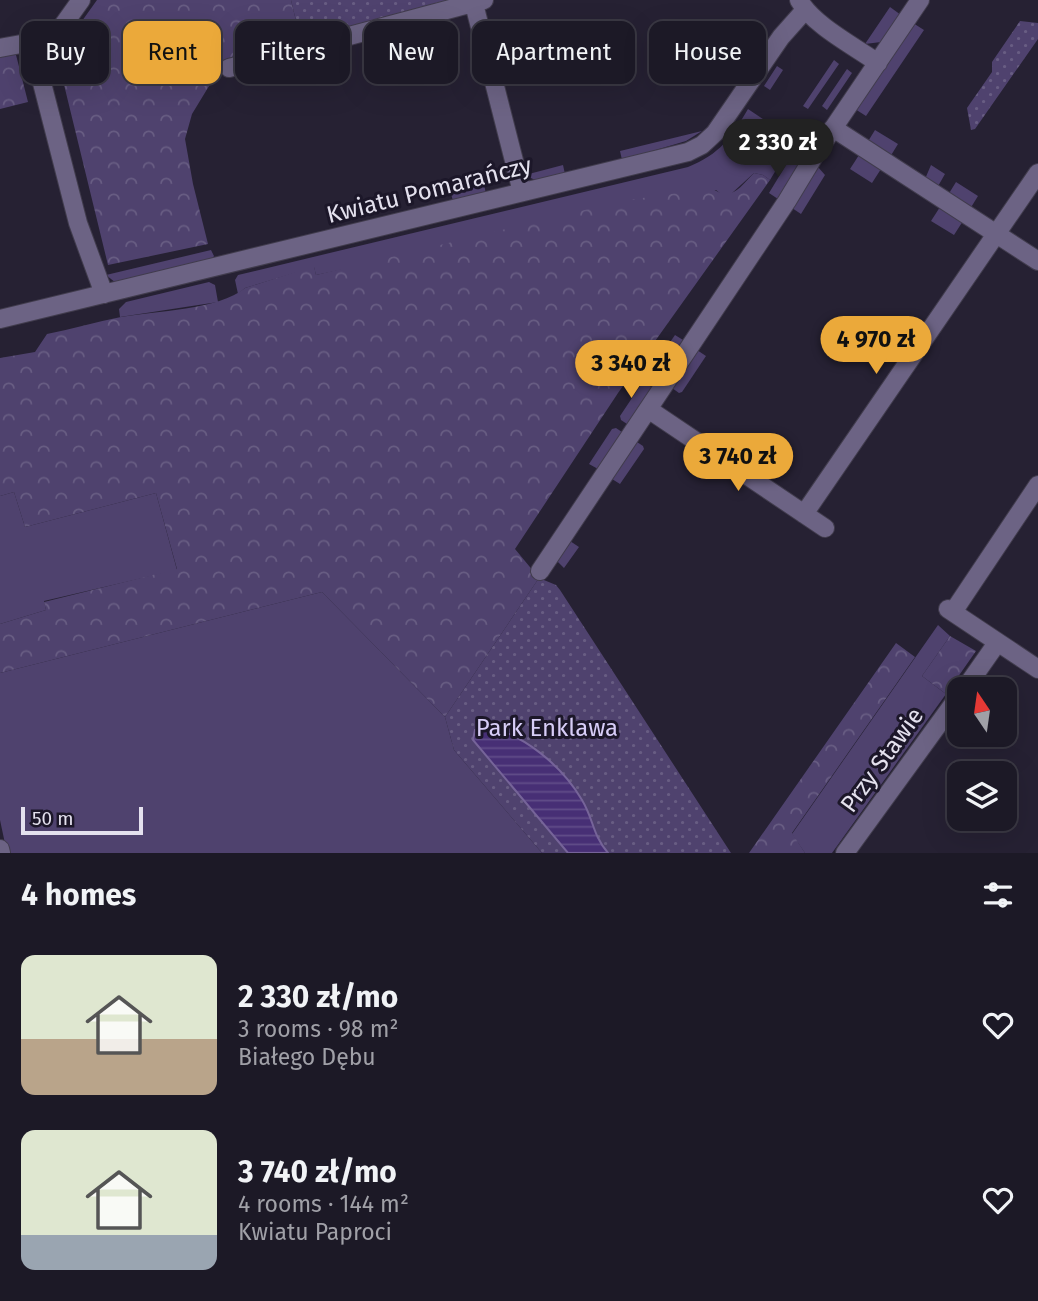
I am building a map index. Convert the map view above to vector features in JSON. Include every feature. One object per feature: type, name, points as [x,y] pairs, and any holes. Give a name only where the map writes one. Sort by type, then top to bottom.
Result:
[{"type":"street","points":[[66,21],[81,0]]},
{"type":"street","points":[[540,571],[920,0]]},
{"type":"street","points":[[229,68],[477,1],[522,192]]},
{"type":"street","points":[[802,5],[878,63]]},
{"type":"street","name":"Kwiatu Pomarańczy","points":[[0,319],[678,156],[695,149],[715,133],[802,5]]},
{"type":"street","points":[[0,48],[21,44]]},
{"type":"street","points":[[42,84],[78,223],[104,294]]},
{"type":"street","points":[[833,128],[1038,261]]},
{"type":"street","points":[[804,514],[1038,173]]},
{"type":"street","points":[[648,409],[825,527]]},
{"type":"street","points":[[1038,485],[951,611],[1038,669]]},
{"type":"street","points":[[973,677],[997,643]]},
{"type":"street","name":"Przy Stawie","points":[[845,853],[947,713]]},
{"type":"green space","points":[[97,0],[291,0],[296,21],[235,21],[235,60],[223,63],[221,66],[221,21],[123,21],[123,84],[210,84],[192,114],[185,139],[208,244],[108,265],[64,84],[109,84],[109,21],[82,21]]},
{"type":"green space","points":[[291,0],[455,0],[378,21],[364,21],[364,25],[350,29],[350,21],[296,21]]},
{"type":"green space","points":[[890,7],[901,15],[881,42],[865,44]]},
{"type":"green space","points":[[1020,21],[1038,23],[1038,39],[975,129],[971,130],[967,108],[992,72],[992,62]]},
{"type":"green space","points":[[913,23],[924,30],[866,116],[855,109]]},
{"type":"green space","points":[[15,51],[21,84],[23,84],[28,102],[0,109],[0,55]]},
{"type":"green space","points":[[834,60],[839,64],[808,109],[803,106]]},
{"type":"green space","points":[[777,66],[783,70],[770,90],[764,86]]},
{"type":"green space","points":[[847,69],[852,73],[827,110],[822,106]]},
{"type":"green space","points":[[748,109],[794,140],[770,180],[754,173],[731,194],[722,195],[716,190],[316,275],[314,267],[245,288],[238,294],[235,280],[238,275],[688,167],[717,151]]},
{"type":"green space","points":[[875,130],[898,144],[890,157],[867,143]]},
{"type":"green space","points":[[702,131],[686,141],[622,160],[620,151]]},
{"type":"green space","points":[[792,155],[802,159],[778,199],[769,193]]},
{"type":"green space","points":[[859,155],[881,169],[872,183],[850,169]]},
{"type":"green space","points":[[563,165],[565,174],[537,181],[525,175]]},
{"type":"green space","points":[[931,165],[945,174],[937,188],[925,179]]},
{"type":"green space","points":[[818,167],[825,175],[801,214],[792,208]]},
{"type":"green space","points":[[754,173],[770,180],[618,393],[515,549],[539,578],[445,717],[322,592],[0,673],[0,624],[46,610],[44,602],[177,569],[156,493],[25,527],[14,492],[0,496],[0,358],[35,352],[47,334],[121,317],[186,309],[219,301],[245,288],[314,266],[316,275],[622,201],[711,188],[724,194],[730,193]]},
{"type":"green space","points":[[956,182],[978,196],[970,209],[948,195]]},
{"type":"green space","points":[[484,184],[486,194],[453,201],[450,190]]},
{"type":"green space","points":[[940,207],[963,221],[954,235],[931,221]]},
{"type":"green space","points":[[211,250],[214,256],[211,261],[116,283],[106,275]]},
{"type":"green space","points":[[209,282],[215,285],[218,302],[120,317],[119,309],[126,302]]},
{"type":"green space","points":[[675,335],[683,340],[658,378],[650,371]]},
{"type":"green space","points":[[697,350],[706,356],[679,393],[672,388]]},
{"type":"green space","points":[[642,383],[652,387],[627,424],[620,416]]},
{"type":"green space","points":[[616,428],[622,432],[598,469],[589,464],[612,429]]},
{"type":"green space","points":[[637,442],[644,449],[620,484],[612,479]]},
{"type":"green space","points":[[14,492],[25,527],[156,493],[177,570],[44,601],[46,610],[0,624],[0,496]]},
{"type":"green space","points":[[570,541],[579,547],[564,568],[557,561]]},
{"type":"green space","name":"Park Enklawa","points":[[539,578],[556,585],[560,590],[731,853],[542,853],[454,750],[445,717]]},
{"type":"green space","points":[[322,592],[445,717],[454,750],[542,853],[7,853],[0,820],[0,673]]},
{"type":"green space","points":[[938,625],[950,636],[922,676],[946,694],[832,853],[805,853],[792,834]]},
{"type":"green space","points":[[950,636],[976,651],[958,677],[947,677],[946,694],[922,676]]},
{"type":"green space","points":[[896,643],[915,657],[792,833],[805,853],[749,853]]},
{"type":"shaded area","points":[[484,726],[499,730],[527,744],[564,775],[582,800],[599,840],[608,853],[568,853],[473,740],[475,730]]}]
